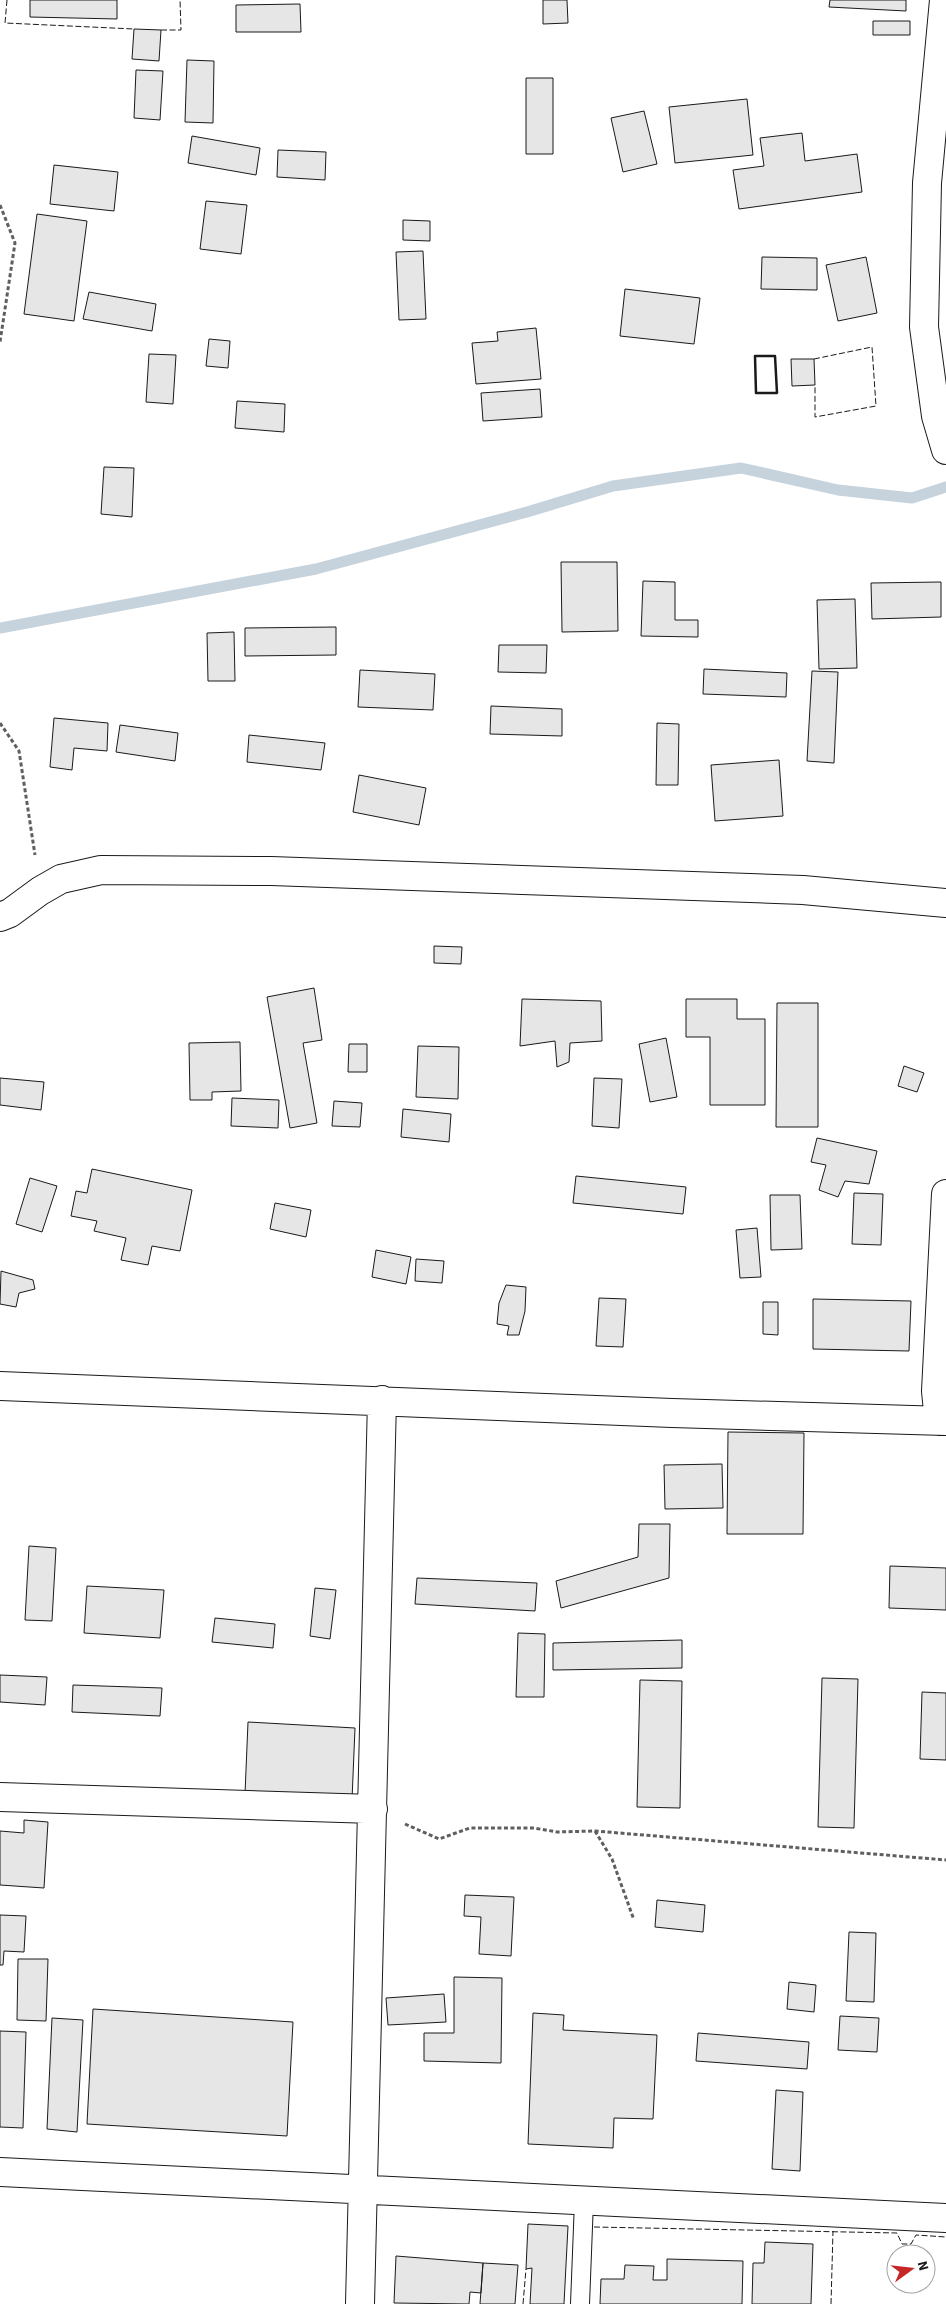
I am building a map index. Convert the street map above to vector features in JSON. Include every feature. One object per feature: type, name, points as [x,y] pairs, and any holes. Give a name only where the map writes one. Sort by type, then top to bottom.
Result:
[{"type":"street","points":[[944,0],[927,183],[924,327],[936,416],[946,448]]},
{"type":"street","points":[[0,917],[61,879],[100,870],[271,871],[803,890],[946,903]]},
{"type":"street","points":[[0,1386],[382,1400],[682,1414],[943,1421],[936,1391],[946,1194]]},
{"type":"street","points":[[360,2304],[382,1400]]},
{"type":"street","points":[[0,1797],[372,1809]]},
{"type":"street","points":[[0,2172],[946,2218]]},
{"type":"lane","points":[[580,2304],[584,2201]]},
{"type":"path","points":[[0,205],[15,243],[0,342]]},
{"type":"path","points":[[0,723],[19,750],[40,891]]},
{"type":"path","points":[[372,1809],[439,1839],[470,1828],[595,1831],[946,1860]]},
{"type":"path","points":[[595,1831],[612,1859],[634,1920]]},
{"type":"building","points":[[30,0],[117,0],[117,19],[30,17]]},
{"type":"building","points":[[543,0],[567,0],[568,23],[543,24]]},
{"type":"building","points":[[830,0],[906,0],[906,11],[829,7]]},
{"type":"building","points":[[300,4],[301,32],[236,32],[236,5]]},
{"type":"building","points":[[873,21],[910,21],[910,35],[873,35]]},
{"type":"building","points":[[134,29],[161,30],[159,61],[132,59]]},
{"type":"building","points":[[187,60],[214,61],[213,123],[185,122]]},
{"type":"building","points":[[136,70],[163,71],[160,120],[134,118]]},
{"type":"building","points":[[526,78],[553,78],[553,154],[526,154]]},
{"type":"building","points":[[747,99],[753,155],[675,163],[669,107]]},
{"type":"building","points":[[644,111],[657,164],[623,172],[611,118]]},
{"type":"building","points":[[802,133],[805,161],[857,154],[862,192],[739,209],[733,170],[764,166],[760,138]]},
{"type":"building","points":[[192,136],[260,148],[256,175],[188,163]]},
{"type":"building","points":[[278,150],[326,152],[325,180],[277,177]]},
{"type":"building","points":[[54,165],[118,172],[114,211],[50,204]]},
{"type":"building","points":[[206,201],[247,205],[241,254],[200,249]]},
{"type":"building","points":[[37,214],[87,221],[74,321],[24,314]]},
{"type":"building","points":[[403,220],[430,221],[430,241],[403,240]]},
{"type":"building","points":[[423,251],[426,319],[399,320],[396,252]]},
{"type":"building","points":[[762,257],[817,258],[817,290],[761,289]]},
{"type":"building","points":[[866,257],[877,313],[838,321],[826,265]]},
{"type":"building","points":[[625,289],[700,298],[694,344],[620,336]]},
{"type":"building","points":[[89,292],[156,304],[152,331],[83,319]]},
{"type":"building","points":[[536,328],[541,379],[476,384],[472,343],[498,341],[497,332]]},
{"type":"building","points":[[209,339],[230,341],[228,368],[206,366]]},
{"type":"building","points":[[149,354],[176,355],[173,404],[146,402]]},
{"type":"building","points":[[791,359],[814,359],[815,385],[792,386]]},
{"type":"building","points":[[540,389],[542,417],[483,421],[481,393]]},
{"type":"building","points":[[237,401],[285,404],[284,432],[235,428]]},
{"type":"building","points":[[104,467],[134,468],[132,517],[101,514]]},
{"type":"building","points":[[561,562],[617,562],[618,631],[562,632]]},
{"type":"building","points":[[643,581],[675,582],[675,620],[698,620],[698,637],[641,636]]},
{"type":"building","points":[[941,582],[941,617],[872,619],[871,583]]},
{"type":"building","points":[[855,599],[857,668],[819,669],[817,600]]},
{"type":"building","points":[[336,627],[336,655],[245,656],[245,628]]},
{"type":"building","points":[[234,632],[235,681],[208,681],[207,633]]},
{"type":"building","points":[[499,645],[547,645],[546,673],[498,672]]},
{"type":"building","points":[[704,669],[787,673],[786,697],[703,694]]},
{"type":"building","points":[[360,670],[435,674],[433,710],[358,707]]},
{"type":"building","points":[[812,671],[838,672],[834,763],[807,761]]},
{"type":"building","points":[[491,706],[562,709],[562,736],[490,734]]},
{"type":"building","points":[[54,718],[108,723],[107,751],[74,748],[72,770],[50,767]]},
{"type":"building","points":[[657,723],[679,724],[678,785],[656,785]]},
{"type":"building","points":[[120,725],[178,733],[175,761],[116,752]]},
{"type":"building","points":[[249,735],[325,743],[321,770],[247,762]]},
{"type":"building","points":[[779,760],[783,816],[715,821],[711,765]]},
{"type":"building","points":[[359,775],[426,788],[419,825],[353,812]]},
{"type":"building","points":[[434,946],[462,947],[461,964],[434,963]]},
{"type":"building","points":[[314,988],[322,1040],[303,1043],[317,1123],[290,1128],[267,997]]},
{"type":"building","points":[[522,999],[601,1001],[602,1041],[570,1043],[569,1062],[557,1067],[555,1041],[520,1046]]},
{"type":"building","points":[[686,999],[737,999],[737,1019],[765,1019],[765,1105],[710,1105],[710,1037],[686,1037]]},
{"type":"building","points":[[777,1003],[818,1003],[818,1127],[776,1127]]},
{"type":"building","points":[[666,1038],[677,1097],[650,1102],[639,1044]]},
{"type":"building","points":[[240,1042],[241,1091],[212,1092],[212,1100],[190,1100],[189,1043]]},
{"type":"building","points":[[349,1044],[367,1044],[367,1072],[348,1072]]},
{"type":"building","points":[[418,1046],[459,1047],[458,1099],[416,1097]]},
{"type":"building","points":[[904,1066],[924,1073],[917,1092],[898,1086]]},
{"type":"building","points":[[0,1078],[44,1082],[41,1110],[0,1105]]},
{"type":"building","points":[[594,1078],[622,1079],[619,1128],[592,1126]]},
{"type":"building","points":[[232,1098],[279,1100],[278,1128],[231,1126]]},
{"type":"building","points":[[334,1101],[362,1103],[360,1127],[332,1126]]},
{"type":"building","points":[[403,1109],[451,1114],[449,1142],[401,1137]]},
{"type":"building","points":[[817,1138],[877,1151],[869,1184],[845,1181],[838,1197],[819,1190],[826,1165],[811,1162]]},
{"type":"building","points":[[92,1169],[192,1190],[180,1251],[152,1246],[148,1265],[121,1260],[126,1238],[94,1231],[97,1221],[71,1216],[76,1191],[87,1193]]},
{"type":"building","points":[[576,1176],[686,1187],[683,1214],[573,1203]]},
{"type":"building","points":[[30,1178],[57,1186],[42,1232],[16,1224]]},
{"type":"building","points":[[854,1193],[883,1194],[881,1245],[852,1244]]},
{"type":"building","points":[[770,1195],[800,1195],[802,1249],[771,1250]]},
{"type":"building","points":[[275,1203],[311,1210],[306,1237],[270,1229]]},
{"type":"building","points":[[757,1228],[761,1277],[740,1278],[736,1230]]},
{"type":"building","points":[[376,1250],[411,1257],[406,1284],[372,1277]]},
{"type":"building","points":[[416,1259],[444,1261],[442,1283],[415,1281]]},
{"type":"building","points":[[1,1271],[33,1280],[35,1289],[19,1293],[16,1307],[0,1304]]},
{"type":"building","points":[[506,1285],[526,1287],[525,1311],[519,1335],[507,1335],[509,1326],[497,1324],[499,1303]]},
{"type":"building","points":[[599,1298],[626,1299],[623,1347],[596,1346]]},
{"type":"building","points":[[813,1299],[911,1301],[909,1351],[813,1349]]},
{"type":"building","points":[[763,1302],[778,1302],[778,1335],[763,1334]]},
{"type":"building","points":[[728,1432],[804,1433],[803,1534],[727,1534]]},
{"type":"building","points":[[722,1464],[723,1508],[665,1509],[664,1465]]},
{"type":"building","points":[[639,1524],[670,1524],[669,1578],[561,1608],[556,1581],[638,1557]]},
{"type":"building","points":[[29,1546],[56,1548],[52,1621],[25,1620]]},
{"type":"building","points":[[890,1566],[946,1568],[946,1610],[889,1608]]},
{"type":"building","points":[[417,1578],[537,1583],[535,1611],[415,1604]]},
{"type":"building","points":[[87,1586],[164,1590],[160,1638],[84,1633]]},
{"type":"building","points":[[315,1588],[336,1590],[330,1639],[310,1636]]},
{"type":"building","points":[[215,1618],[275,1624],[273,1648],[212,1642]]},
{"type":"building","points":[[518,1633],[545,1634],[544,1697],[516,1697]]},
{"type":"building","points":[[682,1640],[682,1668],[553,1670],[553,1643]]},
{"type":"building","points":[[0,1675],[47,1677],[45,1705],[0,1702]]},
{"type":"building","points":[[822,1678],[858,1679],[854,1828],[818,1827]]},
{"type":"building","points":[[640,1680],[682,1681],[680,1808],[637,1807]]},
{"type":"building","points":[[73,1685],[162,1688],[160,1716],[72,1712]]},
{"type":"building","points":[[922,1692],[946,1693],[946,1760],[920,1759]]},
{"type":"building","points":[[248,1722],[355,1728],[352,1800],[245,1794]]},
{"type":"building","points":[[24,1820],[48,1822],[44,1888],[0,1885],[0,1831],[24,1833]]},
{"type":"building","points":[[465,1895],[514,1897],[511,1956],[479,1954],[481,1917],[464,1916]]},
{"type":"building","points":[[657,1900],[705,1905],[703,1932],[655,1927]]},
{"type":"building","points":[[0,1915],[26,1916],[24,1952],[4,1951],[3,1965],[0,1965]]},
{"type":"building","points":[[849,1932],[876,1933],[874,2002],[846,2001]]},
{"type":"building","points":[[18,1959],[48,1959],[46,2021],[17,2020]]},
{"type":"building","points":[[454,1977],[502,1978],[501,2063],[424,2061],[424,2033],[454,2033]]},
{"type":"building","points":[[789,1982],[816,1985],[814,2012],[787,2009]]},
{"type":"building","points":[[444,1994],[446,2022],[388,2025],[386,1998]]},
{"type":"building","points":[[93,2009],[293,2022],[287,2136],[87,2124]]},
{"type":"building","points":[[533,2013],[564,2015],[563,2030],[657,2035],[653,2119],[614,2118],[613,2148],[528,2144]]},
{"type":"building","points":[[840,2016],[879,2018],[877,2052],[838,2050]]},
{"type":"building","points":[[52,2018],[83,2020],[77,2132],[47,2129]]},
{"type":"building","points":[[0,2031],[26,2032],[23,2128],[0,2127]]},
{"type":"building","points":[[698,2033],[809,2042],[807,2069],[696,2061]]},
{"type":"building","points":[[776,2090],[803,2092],[800,2171],[772,2169]]},
{"type":"building","points":[[528,2224],[568,2226],[564,2304],[530,2304],[532,2268],[526,2269]]},
{"type":"building","points":[[765,2242],[813,2244],[811,2304],[752,2304],[753,2263],[764,2263]]},
{"type":"building","points":[[396,2256],[483,2263],[481,2293],[470,2292],[469,2304],[394,2303]]},
{"type":"building","points":[[667,2259],[743,2261],[742,2304],[600,2304],[601,2279],[624,2279],[625,2265],[654,2266],[653,2280],[667,2280]]},
{"type":"building","points":[[483,2263],[518,2265],[515,2304],[480,2304]]},
{"type":"waterway","points":[[0,628],[316,569],[527,512],[613,486],[741,468],[838,490],[912,498],[946,487]]},
{"type":"fence","points":[[7,0],[5,23],[134,29]]},
{"type":"fence","points":[[161,30],[181,30],[180,0]]},
{"type":"fence","points":[[814,359],[872,347],[876,406],[815,417],[815,385]]},
{"type":"fence","points":[[594,2227],[897,2233],[902,2244],[911,2244],[916,2235],[946,2237]]},
{"type":"fence","points":[[831,2304],[833,2231]]},
{"type":"fence","points":[[523,2304],[526,2269]]},
{"type":"wall","points":[[755,356],[775,356],[777,393],[756,393],[755,356]]}]
